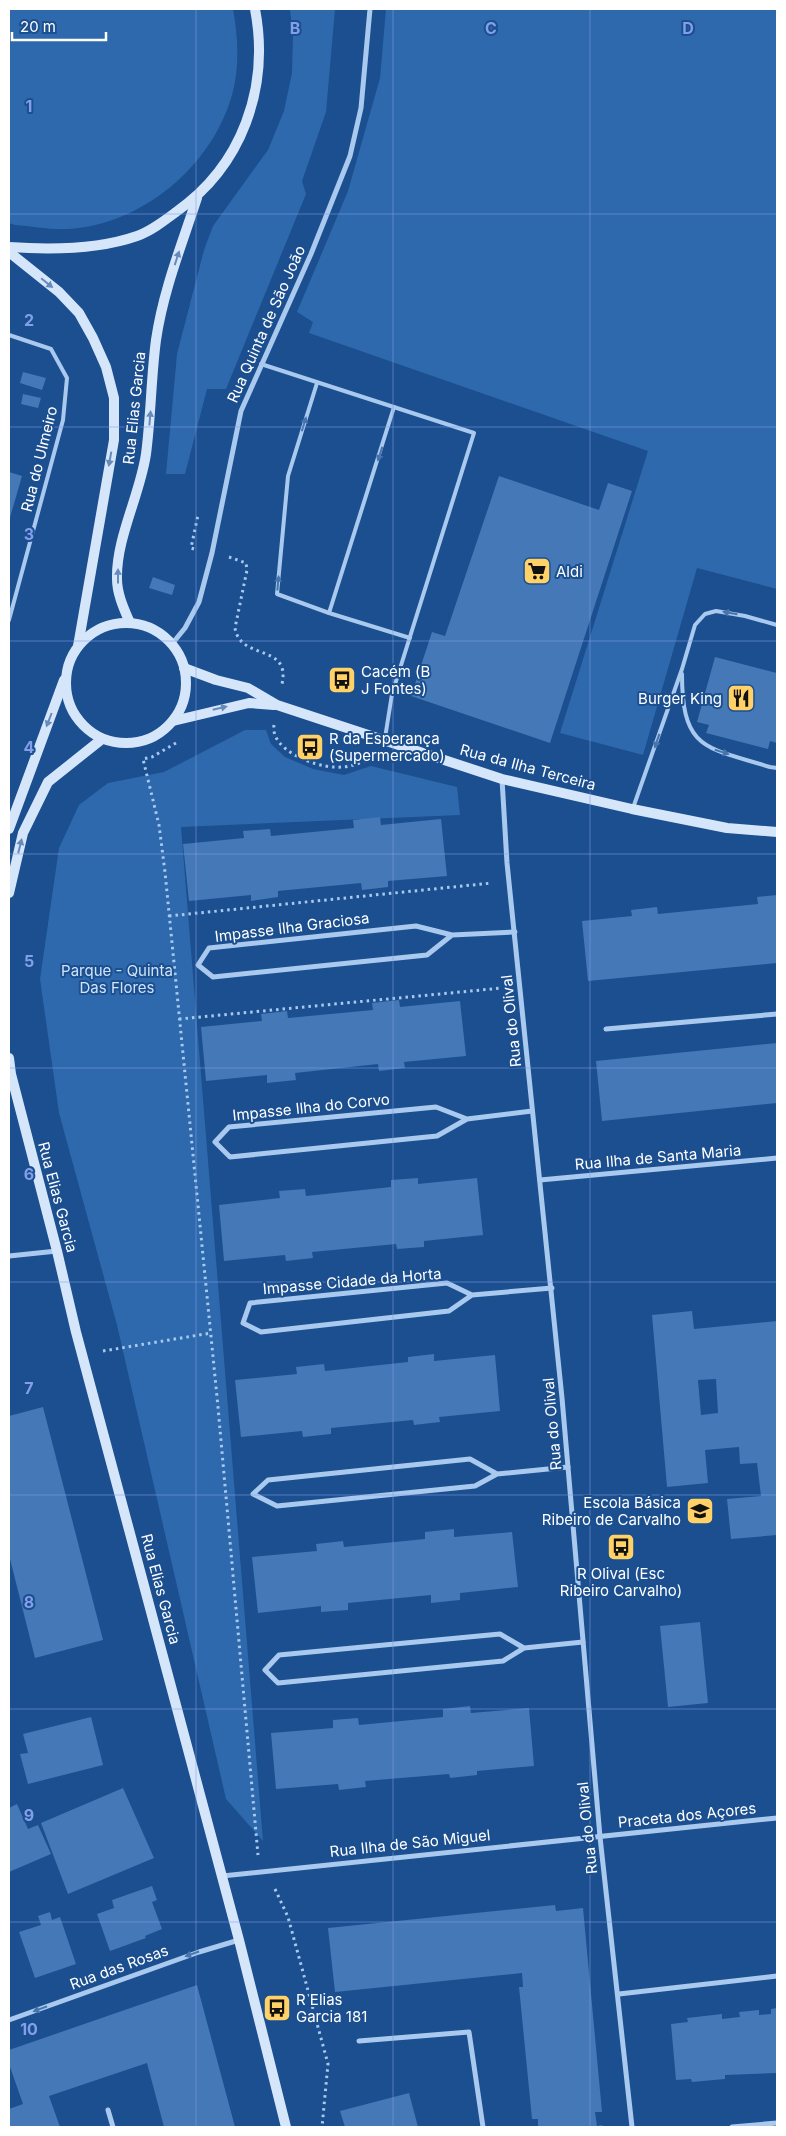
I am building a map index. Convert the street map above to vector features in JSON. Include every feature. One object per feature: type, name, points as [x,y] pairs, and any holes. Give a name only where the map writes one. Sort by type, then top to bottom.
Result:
[{"type":"street","name":"Rua Elias Garcia","points":[[9,247],[71,248],[137,236],[159,224],[197,198],[228,160],[252,108],[257,85],[260,52],[259,29],[255,9]]},
{"type":"street","name":"Rua Quinta de São João","points":[[172,644],[185,628],[199,602],[212,553],[241,411],[311,254],[350,156],[361,108],[370,9]]},
{"type":"street","name":"Rua Elias Garcia","points":[[130,623],[122,606],[117,580],[119,556],[141,480],[146,455],[156,339],[165,296],[197,198]]},
{"type":"street","name":"Rua Elias Garcia","points":[[9,252],[59,292],[79,313],[106,367],[114,398],[114,440],[78,646]]},
{"type":"street","points":[[9,829],[71,659],[78,646],[93,633],[110,625],[130,623],[146,626],[160,634],[172,644],[184,668],[186,688],[182,705],[172,721],[158,734],[141,742],[121,743],[102,739],[85,728],[74,713],[67,694],[66,674]]},
{"type":"street","name":"Rua da Ilha Terceira","points":[[184,668],[216,680],[248,688],[278,705],[502,779],[632,809],[727,828],[777,832]]},
{"type":"street","name":"Rua da Ilha Terceira","points":[[172,721],[249,703],[278,705]]},
{"type":"street","points":[[9,893],[23,833],[48,782],[102,739]]},
{"type":"street","name":"Rua do Olival","points":[[502,779],[509,881],[552,1288],[600,1837],[632,2127]]},
{"type":"street","name":"Impasse Ilha Graciosa","points":[[452,935],[427,955],[213,977],[198,965],[209,948],[416,926],[452,935],[515,932]]},
{"type":"street","points":[[606,1029],[777,1014]]},
{"type":"street","name":"Rua Elias Garcia","points":[[9,1058],[11,1074],[79,1342],[239,1940],[286,2127]]},
{"type":"street","name":"Impasse Ilha do Corvo","points":[[467,1119],[436,1107],[229,1126],[215,1142],[230,1157],[437,1136],[467,1119],[532,1112]]},
{"type":"street","name":"Rua Ilha de Santa Maria","points":[[540,1180],[777,1158]]},
{"type":"street","points":[[9,1256],[57,1251]]},
{"type":"street","name":"Impasse Cidade da Horta","points":[[472,1295],[447,1283],[250,1304],[243,1323],[261,1332],[449,1311],[472,1295],[552,1288]]},
{"type":"street","points":[[498,1474],[470,1459],[268,1480],[253,1494],[276,1506],[475,1486],[498,1474],[568,1467]]},
{"type":"street","points":[[524,1648],[500,1634],[279,1655],[265,1670],[278,1683],[502,1660],[524,1648],[583,1642]]},
{"type":"street","name":"Praceta dos Açores","points":[[600,1837],[777,1818]]},
{"type":"street","name":"Rua Ilha de São Miguel","points":[[222,1876],[600,1837]]},
{"type":"street","name":"Rua das Rosas","points":[[9,2020],[199,1952],[239,1940]]},
{"type":"street","points":[[618,1994],[777,1976]]},
{"type":"street","points":[[359,2041],[469,2032],[483,2127]]},
{"type":"street","points":[[108,2110],[113,2127]]},
{"type":"street","points":[[732,2127],[777,2123]]},
{"type":"lane","name":"Rua do Ulmeiro","points":[[9,335],[51,349],[67,378],[64,420],[9,620]]},
{"type":"lane","points":[[261,364],[474,433],[392,694],[384,740]]},
{"type":"lane","points":[[317,383],[288,476],[277,594],[329,613],[410,638]]},
{"type":"lane","points":[[329,613],[394,407]]},
{"type":"lane","points":[[632,809],[682,669],[695,625],[705,614],[716,611],[745,616],[777,625]]},
{"type":"lane","points":[[682,669],[682,702],[689,728],[700,741],[710,748],[777,768]]},
{"type":"path","points":[[222,555],[246,563],[247,570],[235,628],[236,637],[246,646],[270,655],[281,662],[285,673],[284,678]]},
{"type":"path","points":[[264,724],[274,722],[273,730],[278,744],[299,758],[334,768],[353,767],[378,755],[384,740]]},
{"type":"path","points":[[182,740],[152,757],[143,759],[159,825],[169,916],[211,1333],[257,1853]]},
{"type":"path","points":[[169,916],[509,881]]},
{"type":"path","points":[[179,1019],[520,987]]},
{"type":"path","points":[[100,1351],[211,1333]]},
{"type":"path","points":[[282,1904],[288,1917],[328,2064],[322,2127]]},
{"type":"green space","points":[[9,9],[233,9],[237,52],[235,84],[222,121],[208,145],[191,168],[147,204],[122,216],[95,225],[68,229],[9,223]]},
{"type":"green space","points":[[290,9],[335,9],[326,112],[302,181],[306,194],[226,389],[207,389],[185,474],[166,474],[177,354],[204,250],[213,226],[268,150],[284,111],[292,73],[293,36]]},
{"type":"green space","points":[[386,9],[777,9],[777,589],[697,568],[643,755],[560,733],[648,451],[309,333],[313,322],[297,312],[348,191],[380,78]]},
{"type":"green space","name":"Parque - Quinta Das Flores","points":[[245,730],[266,730],[271,744],[285,757],[313,769],[344,775],[371,766],[457,787],[460,815],[181,827],[263,1841],[226,1799],[117,1325],[59,1113],[40,979],[59,848],[79,805],[108,783],[164,772]]},
{"type":"building","points":[[23,372],[46,378],[42,390],[20,383]]},
{"type":"building","points":[[23,394],[41,398],[38,408],[21,404]]},
{"type":"building","points":[[9,472],[22,476],[9,521]]},
{"type":"building","name":"Aldi","points":[[499,476],[599,510],[608,483],[632,491],[550,743],[411,696],[432,632],[445,636]]},
{"type":"building","points":[[153,577],[175,585],[172,595],[149,588]]},
{"type":"building","name":"Burger King","points":[[715,657],[777,673],[777,743],[770,741],[768,749],[706,733],[709,725],[697,722]]},
{"type":"building","points":[[380,817],[381,825],[441,819],[447,876],[388,881],[388,887],[362,890],[361,883],[278,891],[278,897],[251,901],[251,895],[189,901],[183,844],[244,838],[243,831],[270,829],[271,836],[354,828],[353,820]]},
{"type":"building","points":[[777,895],[777,963],[588,981],[582,921],[632,916],[631,910],[657,907],[658,914],[758,904],[757,897]]},
{"type":"building","points":[[399,1000],[400,1007],[460,1001],[466,1056],[404,1062],[405,1068],[379,1071],[378,1064],[295,1073],[296,1080],[267,1083],[267,1075],[206,1081],[201,1027],[262,1021],[261,1014],[287,1011],[288,1018],[373,1010],[372,1003]]},
{"type":"building","points":[[777,1043],[777,1103],[602,1121],[596,1061]]},
{"type":"building","points":[[418,1178],[418,1184],[477,1178],[483,1235],[424,1241],[424,1247],[397,1249],[396,1244],[312,1252],[313,1258],[286,1261],[285,1255],[224,1261],[219,1205],[280,1198],[279,1191],[305,1189],[306,1196],[391,1187],[391,1180]]},
{"type":"building","points":[[692,1311],[694,1329],[777,1321],[777,1535],[731,1539],[727,1499],[761,1496],[757,1463],[740,1464],[739,1447],[705,1450],[708,1483],[667,1487],[652,1315]],"holes":[[[716,1379],[718,1413],[701,1415],[698,1380]]]},
{"type":"building","points":[[434,1354],[434,1361],[495,1355],[500,1411],[439,1417],[440,1422],[414,1425],[413,1420],[331,1428],[331,1434],[303,1437],[302,1431],[241,1437],[235,1380],[297,1374],[296,1367],[324,1364],[325,1371],[408,1362],[408,1357]]},
{"type":"building","points":[[43,1407],[103,1640],[35,1658],[9,1555],[9,1416]]},
{"type":"building","points":[[454,1529],[454,1537],[512,1532],[518,1587],[460,1593],[460,1600],[431,1603],[431,1595],[348,1603],[348,1610],[321,1612],[321,1606],[258,1613],[252,1557],[317,1551],[316,1544],[343,1541],[344,1547],[425,1539],[425,1532]]},
{"type":"building","points":[[700,1622],[708,1703],[668,1707],[660,1626]]},
{"type":"building","points":[[470,1706],[471,1713],[529,1708],[534,1766],[477,1771],[477,1775],[450,1778],[449,1774],[365,1781],[366,1787],[339,1790],[338,1784],[276,1789],[271,1733],[333,1728],[333,1720],[358,1718],[359,1725],[443,1717],[443,1709]]},
{"type":"building","points":[[91,1717],[103,1765],[28,1784],[20,1754],[28,1753],[23,1734]]},
{"type":"building","points":[[123,1788],[154,1858],[68,1894],[41,1823]]},
{"type":"building","points":[[17,1804],[28,1829],[38,1825],[51,1854],[9,1872],[9,1808]]},
{"type":"building","points":[[152,1886],[157,1900],[152,1902],[162,1929],[145,1936],[146,1938],[110,1951],[97,1914],[114,1908],[112,1900]]},
{"type":"building","points":[[555,1905],[556,1911],[583,1908],[602,2112],[595,2112],[597,2126],[602,2125],[603,2127],[538,2127],[538,2119],[532,2119],[519,1987],[523,1987],[522,1973],[335,1992],[328,1928]]},
{"type":"building","points":[[50,1912],[52,1920],[60,1917],[76,1964],[35,1978],[19,1932],[41,1925],[38,1916]]},
{"type":"building","points":[[197,1985],[235,2127],[164,2127],[147,2063],[49,2096],[60,2127],[9,2127],[9,2109],[23,2104],[9,2064],[9,2050]]},
{"type":"building","points":[[777,2008],[777,2073],[725,2075],[725,2079],[692,2082],[691,2079],[676,2080],[671,2024],[688,2022],[687,2018],[722,2014],[722,2019],[740,2017],[739,2012],[759,2010],[759,2015],[771,2014],[771,2009]]},
{"type":"building","points":[[409,2093],[418,2127],[345,2127],[340,2111]]},
{"type":"place","name":"Aldi","points":[[537,571]]},
{"type":"place","name":"Cacém (B J Fontes)","points":[[342,680]]},
{"type":"place","name":"Burger King","points":[[741,698]]},
{"type":"place","name":"R da Esperança (Supermercado)","points":[[310,747]]},
{"type":"place","name":"Escola Básica Ribeiro de Carvalho","points":[[700,1511]]},
{"type":"place","name":"R Olival (Esc Ribeiro Carvalho)","points":[[621,1547]]},
{"type":"place","name":"R Elias Garcia 181","points":[[277,2008]]}]
